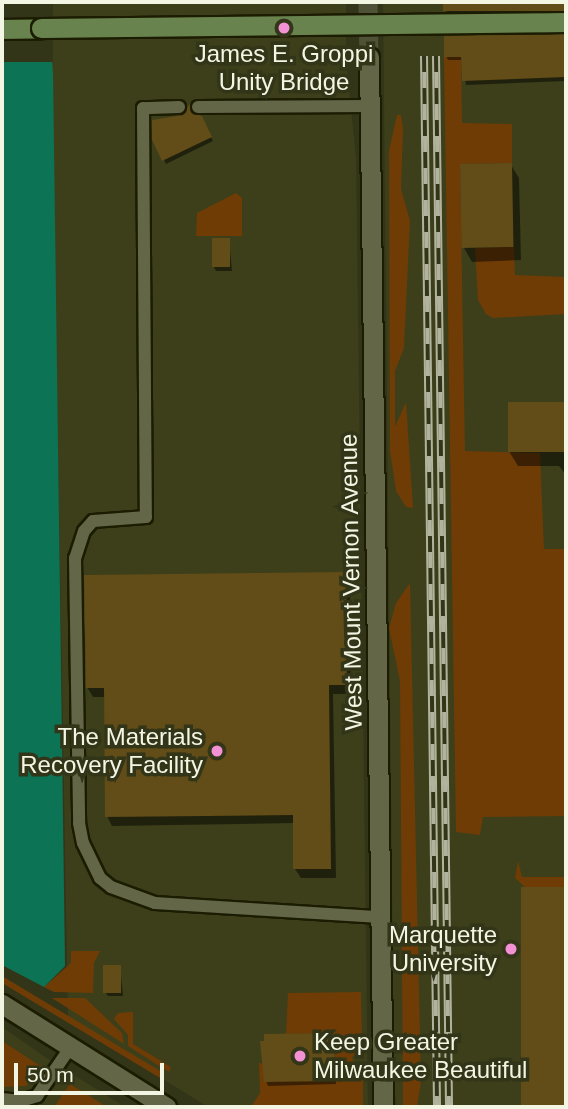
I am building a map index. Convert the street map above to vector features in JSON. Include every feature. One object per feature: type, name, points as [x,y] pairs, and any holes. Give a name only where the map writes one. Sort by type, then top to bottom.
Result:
[{"type":"main road","points":[[2,29],[566,22]]},
{"type":"street","name":"West Mount Vernon Avenue","points":[[369,57],[383,1107]]},
{"type":"street","points":[[2,1004],[166,1107]]},
{"type":"lane","points":[[198,107],[370,106]]},
{"type":"lane","points":[[179,107],[143,108],[146,517],[93,520],[84,530],[75,558],[79,823],[83,843],[105,883],[155,903],[380,916]]},
{"type":"lane","points":[[2,1099],[21,1101],[37,1096],[71,1048]]},
{"type":"path","points":[[500,1107],[521,1107]]},
{"type":"shaded area","points":[[2,2],[52,60],[53,73],[65,966],[44,987],[2,965]]},
{"type":"shaded area","points":[[50,2],[346,2],[346,57],[356,159],[368,1107],[208,1107],[68,1020]]},
{"type":"shaded area","points":[[383,2],[566,2],[566,1107],[397,1107],[394,1091]]},
{"type":"shaded area","points":[[444,57],[461,57],[462,123],[512,124],[512,163],[460,164],[465,451],[540,453],[544,549],[566,549],[566,816],[483,817],[480,835],[456,832]]},
{"type":"shaded area","points":[[397,115],[401,115],[403,129],[401,189],[410,221],[404,348],[395,371],[395,427],[406,402],[413,508],[406,507],[396,491],[390,451],[389,151]]},
{"type":"shaded area","points":[[236,193],[242,198],[242,236],[196,236],[197,213]]},
{"type":"shaded area","points":[[514,247],[515,275],[566,277],[566,314],[493,318],[486,314],[478,300],[475,248]]},
{"type":"shaded area","points":[[410,583],[421,1081],[417,1107],[403,1107],[400,681],[389,628],[396,603]]},
{"type":"shaded area","points":[[518,861],[522,877],[566,877],[566,887],[526,888],[515,878]]},
{"type":"shaded area","points":[[71,951],[100,951],[94,963],[93,993],[54,992],[44,987],[71,963]]},
{"type":"shaded area","points":[[2,976],[165,1074],[162,1079],[2,983]]},
{"type":"shaded area","points":[[361,992],[362,1042],[352,1058],[356,1065],[363,1065],[363,1107],[251,1107],[260,1093],[259,1063],[335,1080],[334,1033],[286,1034],[288,993]]},
{"type":"shaded area","points":[[52,998],[85,998],[122,1033],[124,1044]]},
{"type":"shaded area","points":[[133,1012],[133,1044],[171,1067],[169,1072],[128,1046],[128,1035],[114,1019],[118,1013]]},
{"type":"shaded area","points":[[2,1027],[45,1057],[125,1107],[2,1107]]},
{"type":"shaded area","points":[[2,1041],[42,1067],[26,1086],[2,1087]]},
{"type":"shaded area","points":[[70,1084],[107,1107],[54,1107]]},
{"type":"pier","points":[[2,2],[53,2],[53,62],[2,62]]},
{"type":"building","points":[[443,2],[566,2],[566,11],[443,11]]},
{"type":"building","points":[[566,34],[566,77],[462,81],[461,57],[444,57],[444,36]]},
{"type":"building","points":[[191,102],[191,112],[202,116],[212,137],[162,161],[152,140],[152,120],[183,115]]},
{"type":"building","points":[[512,163],[513,247],[461,248],[460,164]]},
{"type":"building","points":[[212,238],[230,238],[230,267],[212,267]]},
{"type":"building","points":[[508,402],[566,402],[566,452],[508,452]]},
{"type":"building","name":"The Materials Recovery Facility","points":[[346,572],[347,685],[329,685],[331,869],[293,869],[293,815],[105,817],[104,688],[86,688],[84,575]]},
{"type":"building","points":[[521,887],[566,887],[566,1107],[521,1107]]},
{"type":"building","points":[[103,965],[121,965],[121,993],[103,993]]},
{"type":"building","points":[[334,1033],[335,1081],[264,1082],[260,1041],[264,1041],[264,1034]]},
{"type":"tunnel","points":[[368,2],[369,57]]},
{"type":"railway","points":[[424,56],[437,1107]]},
{"type":"railway","points":[[436,56],[449,1107]]},
{"type":"place","name":"James E. Groppi Unity Bridge","points":[[284,28]]},
{"type":"place","name":"The Materials Recovery Facility","points":[[217,751]]},
{"type":"place","name":"Marquette University","points":[[511,949]]},
{"type":"place","name":"Keep Greater Milwaukee Beautiful","points":[[300,1056]]}]
